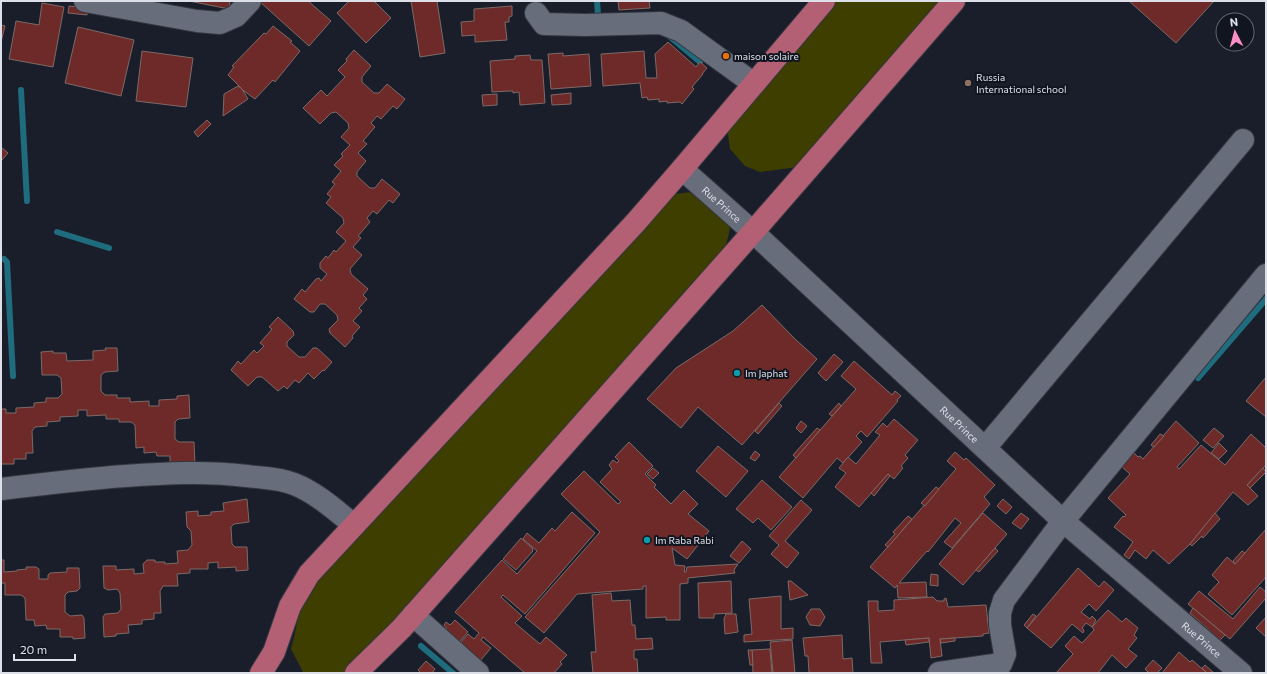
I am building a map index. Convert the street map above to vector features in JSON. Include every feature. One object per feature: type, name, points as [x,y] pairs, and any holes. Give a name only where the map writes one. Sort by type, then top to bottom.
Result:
[{"type":"main road","points":[[261,673],[274,652],[290,606],[309,574],[631,228],[824,1]]},
{"type":"main road","points":[[356,673],[401,629],[753,232],[954,1]]},
{"type":"street","points":[[85,1],[197,21],[220,22],[236,16],[250,1]]},
{"type":"street","points":[[536,13],[544,24],[585,25],[661,23],[681,31],[754,84]]},
{"type":"street","points":[[985,448],[1243,140]]},
{"type":"street","name":"Rue Prince","points":[[682,169],[753,232],[1063,520],[1241,673]]},
{"type":"street","points":[[939,673],[1001,664],[1005,654],[1000,625],[1000,613],[1004,600],[1063,520],[1266,275]]},
{"type":"street","points":[[1,489],[62,481],[164,473],[239,475],[273,479],[294,484],[311,492],[354,525]]},
{"type":"street","points":[[413,615],[478,673]]},
{"type":"shaded area","points":[[827,1],[953,1],[805,166],[760,172],[745,166],[730,149],[726,120]]},
{"type":"shaded area","points":[[701,191],[726,218],[730,229],[720,269],[355,673],[303,672],[291,649],[297,622],[300,595],[674,194]]},
{"type":"building","points":[[189,1],[230,1],[229,9]]},
{"type":"building","points":[[259,1],[308,1],[331,21],[309,46]]},
{"type":"building","points":[[349,1],[374,1],[391,18],[366,43],[337,13]]},
{"type":"building","points":[[411,1],[437,1],[445,53],[420,57]]},
{"type":"building","points":[[618,1],[649,1],[650,8],[619,10]]},
{"type":"building","points":[[1129,1],[1214,1],[1176,43]]},
{"type":"building","points":[[42,3],[64,7],[53,67],[9,59],[16,21],[39,25]]},
{"type":"building","points":[[69,6],[87,8],[87,15],[68,13]]},
{"type":"building","points":[[512,6],[512,16],[509,17],[509,22],[505,22],[507,40],[475,42],[475,35],[462,36],[461,22],[474,21],[474,9]]},
{"type":"building","points":[[1,25],[5,26],[1,42]]},
{"type":"building","points":[[273,26],[292,41],[290,42],[300,51],[275,82],[273,80],[255,99],[244,91],[228,75],[234,67],[232,66],[264,33],[266,34]]},
{"type":"building","points":[[78,27],[134,40],[121,96],[65,83]]},
{"type":"building","points":[[668,42],[696,67],[700,62],[707,68],[692,87],[694,89],[682,104],[680,102],[659,102],[659,99],[648,100],[647,97],[642,98],[640,83],[603,86],[601,54],[644,51],[646,78],[657,78],[655,54]]},
{"type":"building","points":[[354,50],[371,66],[362,77],[362,82],[374,93],[379,93],[387,84],[405,99],[397,109],[393,106],[381,119],[377,116],[371,123],[375,127],[363,141],[367,144],[358,153],[366,161],[357,172],[357,176],[370,188],[375,188],[382,179],[400,194],[393,203],[389,200],[377,214],[373,211],[367,218],[370,222],[358,236],[361,238],[353,247],[362,255],[350,269],[351,274],[368,289],[363,295],[367,299],[359,308],[362,311],[353,321],[360,327],[345,347],[330,333],[329,329],[338,320],[337,315],[325,304],[320,304],[314,312],[310,312],[294,299],[302,289],[305,292],[316,279],[319,278],[321,281],[327,274],[320,268],[320,263],[326,256],[328,258],[334,250],[336,252],[346,241],[336,232],[344,223],[343,218],[326,203],[331,197],[327,194],[335,184],[332,182],[341,171],[334,165],[343,156],[341,154],[350,145],[341,137],[349,128],[348,123],[336,112],[331,113],[320,124],[303,108],[321,90],[327,96],[345,77],[338,70],[347,61],[346,59]]},
{"type":"building","points":[[142,51],[193,58],[186,107],[136,101]]},
{"type":"building","points":[[563,53],[563,56],[589,54],[591,86],[551,89],[548,54]]},
{"type":"building","points":[[530,55],[531,60],[542,60],[545,103],[520,105],[519,92],[492,92],[490,61],[515,59],[515,56]]},
{"type":"building","points":[[238,86],[242,89],[248,99],[223,116],[224,94]]},
{"type":"building","points":[[571,93],[571,104],[552,105],[551,95]]},
{"type":"building","points":[[497,94],[497,105],[483,106],[482,95]]},
{"type":"building","points":[[207,120],[211,124],[198,137],[194,132]]},
{"type":"building","points":[[1,147],[8,153],[1,161]]},
{"type":"building","name":"Im Japhat","points":[[762,305],[817,359],[742,445],[698,407],[681,428],[647,399],[676,368],[733,331]]},
{"type":"building","points":[[278,317],[293,331],[294,335],[287,342],[287,346],[299,357],[305,357],[313,348],[317,348],[332,362],[314,379],[308,373],[299,383],[295,380],[287,389],[284,386],[278,391],[262,377],[257,377],[248,386],[231,370],[238,361],[241,364],[254,350],[257,353],[264,346],[260,343],[272,329],[269,327]]},
{"type":"building","points":[[105,348],[117,348],[118,371],[105,372],[101,375],[101,391],[105,395],[117,395],[117,398],[130,398],[130,402],[149,401],[149,406],[159,406],[159,400],[177,399],[177,396],[189,395],[190,418],[178,419],[175,422],[175,439],[179,442],[194,442],[195,465],[170,465],[170,456],[157,456],[156,452],[144,453],[144,447],[136,448],[135,425],[131,422],[119,422],[119,419],[106,419],[106,415],[87,416],[87,410],[78,410],[78,416],[60,417],[60,421],[47,422],[47,426],[35,427],[32,431],[33,453],[26,453],[26,459],[14,459],[14,464],[1,464],[1,409],[6,409],[6,413],[16,413],[16,408],[34,407],[34,403],[46,402],[46,398],[58,398],[62,394],[61,378],[57,375],[42,375],[41,352],[53,351],[53,353],[66,353],[67,361],[93,360],[93,351],[106,350]]},
{"type":"building","points":[[834,354],[843,362],[826,381],[818,373]]},
{"type":"building","points":[[854,361],[892,395],[895,391],[901,396],[867,437],[861,431],[856,436],[862,442],[843,463],[837,458],[803,498],[779,477],[856,389],[841,376]]},
{"type":"building","points":[[1266,377],[1266,417],[1246,401]]},
{"type":"building","points":[[779,403],[782,406],[758,434],[755,431]]},
{"type":"building","points":[[839,403],[841,406],[832,416],[829,414]]},
{"type":"building","points":[[894,419],[918,440],[905,455],[908,458],[901,466],[903,468],[894,479],[888,474],[859,507],[835,487],[846,473],[839,468],[848,457],[856,464],[880,435],[875,432],[883,423],[887,427]]},
{"type":"building","points":[[801,421],[807,426],[801,433],[796,428]]},
{"type":"building","points":[[1176,421],[1199,443],[1177,467],[1179,469],[1201,445],[1225,465],[1251,434],[1266,448],[1266,465],[1247,485],[1258,496],[1248,505],[1233,492],[1190,544],[1169,564],[1153,550],[1146,559],[1135,550],[1129,559],[1124,555],[1133,542],[1114,527],[1123,516],[1124,517],[1126,515],[1108,498],[1130,474],[1121,466],[1133,452],[1138,457],[1140,456],[1143,459]]},
{"type":"building","points":[[817,428],[820,430],[796,458],[793,455]]},
{"type":"building","points":[[1214,428],[1224,436],[1213,448],[1203,440]]},
{"type":"building","points":[[1160,434],[1164,436],[1154,447],[1151,445]]},
{"type":"building","name":"Im Raba Rabi","points":[[629,442],[653,466],[645,474],[656,485],[654,487],[671,504],[684,490],[698,504],[688,514],[709,531],[687,559],[672,548],[675,565],[685,566],[684,572],[686,572],[687,567],[738,564],[734,570],[735,573],[688,578],[688,583],[680,584],[680,620],[666,620],[666,617],[646,618],[646,586],[643,586],[643,589],[577,594],[544,633],[525,617],[600,532],[561,494],[584,471],[618,504],[621,502],[600,482],[612,469],[609,465],[613,460],[617,463],[619,461],[615,457]]},
{"type":"building","points":[[1219,443],[1227,451],[1219,459],[1211,453]]},
{"type":"building","points":[[718,446],[748,471],[726,497],[696,471]]},
{"type":"building","points":[[755,451],[760,455],[755,461],[750,458]]},
{"type":"building","points":[[955,452],[964,460],[966,458],[995,485],[984,497],[990,504],[952,548],[944,542],[961,523],[955,518],[928,552],[927,551],[899,583],[926,582],[927,597],[898,598],[897,585],[895,588],[870,567],[956,469],[947,461]]},
{"type":"building","points":[[653,468],[659,473],[653,479],[647,474]]},
{"type":"building","points":[[1263,468],[1266,472],[1250,488],[1247,485]]},
{"type":"building","points":[[888,474],[890,476],[874,496],[871,493]]},
{"type":"building","points":[[762,480],[792,507],[771,530],[758,518],[753,523],[736,509]]},
{"type":"building","points":[[936,487],[939,489],[925,506],[921,503]]},
{"type":"building","points":[[247,499],[249,522],[234,524],[231,527],[232,544],[235,547],[247,547],[248,570],[236,571],[236,567],[218,568],[218,562],[208,563],[208,569],[190,569],[190,573],[177,574],[178,586],[163,586],[160,591],[161,613],[154,613],[154,619],[142,620],[142,624],[128,625],[129,633],[104,637],[103,617],[105,614],[118,613],[121,609],[120,593],[117,589],[108,590],[104,588],[103,566],[116,566],[116,570],[134,569],[134,574],[144,573],[143,564],[147,560],[165,562],[165,564],[178,563],[177,551],[188,550],[192,545],[191,531],[187,527],[186,512],[198,511],[198,516],[211,515],[211,512],[224,511],[223,503]]},
{"type":"building","points":[[1003,499],[1012,507],[1006,514],[997,506]]},
{"type":"building","points":[[801,500],[812,510],[785,541],[799,553],[787,568],[771,554],[779,545],[769,536]]},
{"type":"building","points":[[572,512],[595,533],[525,614],[503,595],[501,597],[522,616],[515,623],[540,644],[546,637],[567,655],[560,662],[562,664],[554,673],[525,673],[483,637],[481,640],[491,648],[480,661],[460,643],[468,634],[474,639],[479,633],[455,612],[502,560],[517,574],[537,551],[523,539],[527,533],[539,543],[552,528],[555,531]]},
{"type":"building","points":[[983,513],[1007,534],[963,585],[939,564]]},
{"type":"building","points":[[1021,513],[1029,519],[1021,529],[1012,523]]},
{"type":"building","points":[[1215,513],[1220,519],[1203,538],[1202,536],[1192,546],[1190,544]]},
{"type":"building","points":[[908,516],[912,519],[888,547],[885,545],[895,534],[893,532]]},
{"type":"building","points":[[1266,529],[1266,577],[1232,615],[1208,594],[1219,582],[1212,575],[1227,557],[1235,564]]},
{"type":"building","points":[[521,538],[533,549],[533,551],[516,570],[503,559]]},
{"type":"building","points":[[742,541],[751,549],[739,563],[730,556]]},
{"type":"building","points":[[995,548],[998,551],[979,572],[976,570]]},
{"type":"building","points":[[1242,551],[1245,553],[1235,564],[1233,561]]},
{"type":"building","points":[[1,560],[4,560],[4,572],[27,569],[26,567],[36,567],[39,569],[39,579],[48,579],[48,575],[50,573],[67,572],[67,568],[79,568],[80,588],[77,591],[68,592],[65,595],[65,612],[70,616],[82,615],[84,618],[85,638],[73,639],[73,637],[60,637],[60,629],[47,629],[46,625],[35,626],[34,620],[26,620],[25,598],[21,595],[5,595],[5,583],[1,583]]},
{"type":"building","points":[[1078,568],[1099,587],[1104,581],[1114,590],[1096,611],[1089,604],[1081,612],[1090,619],[1092,616],[1096,620],[1092,627],[1086,623],[1082,628],[1084,630],[1083,633],[1072,624],[1051,648],[1027,628]]},
{"type":"building","points":[[931,574],[938,575],[938,586],[930,585]]},
{"type":"building","points":[[731,581],[732,613],[714,614],[714,618],[699,618],[698,583]]},
{"type":"building","points":[[788,581],[791,581],[808,595],[790,600]]},
{"type":"building","points":[[1260,587],[1266,592],[1266,598],[1230,639],[1188,604],[1199,591],[1233,619]]},
{"type":"building","points":[[611,593],[612,601],[630,600],[632,625],[635,625],[636,639],[652,638],[653,649],[634,650],[634,659],[637,659],[638,673],[593,673],[591,652],[596,652],[592,595]]},
{"type":"building","points":[[781,596],[781,629],[793,628],[793,639],[744,642],[744,635],[752,634],[749,599]]},
{"type":"building","points":[[933,597],[937,601],[944,601],[946,598],[948,607],[986,605],[989,633],[983,634],[983,636],[940,639],[942,656],[931,658],[929,638],[880,642],[882,663],[871,663],[868,601],[878,601],[878,611],[894,610],[894,600]]},
{"type":"building","points":[[1193,608],[1225,635],[1220,640],[1190,613]]},
{"type":"building","points":[[811,609],[820,609],[825,617],[820,626],[810,625],[806,617]]},
{"type":"building","points":[[1108,610],[1122,622],[1126,618],[1138,628],[1134,635],[1137,638],[1128,649],[1137,656],[1126,668],[1112,655],[1098,673],[1056,673],[1073,654],[1065,646],[1074,636],[1082,643],[1094,630],[1092,627]]},
{"type":"building","points":[[726,614],[736,614],[738,632],[725,634],[724,619]]},
{"type":"building","points":[[1033,614],[1036,616],[1027,628],[1024,625]]},
{"type":"building","points":[[1266,617],[1266,637],[1256,628]]},
{"type":"building","points":[[455,620],[468,632],[459,642],[446,630],[447,629],[444,625],[446,622],[450,625]]},
{"type":"building","points":[[842,635],[843,659],[852,658],[853,673],[809,673],[808,656],[805,656],[803,638]]},
{"type":"building","points":[[929,638],[929,642],[906,645],[905,640]]},
{"type":"building","points":[[955,638],[955,641],[941,643],[940,639]]},
{"type":"building","points":[[792,640],[795,673],[773,673],[770,642]]},
{"type":"building","points":[[770,649],[772,673],[753,673],[752,650]]},
{"type":"building","points":[[748,650],[752,650],[753,665],[750,665]]},
{"type":"building","points":[[1179,652],[1190,662],[1192,660],[1207,673],[1162,673]]},
{"type":"building","points":[[1153,660],[1162,668],[1157,673],[1149,673],[1145,669]]},
{"type":"building","points":[[426,661],[435,669],[432,673],[421,673],[418,670]]},
{"type":"building","points":[[1205,665],[1213,673],[1207,673],[1202,668]]},
{"type":"waterway","points":[[597,1],[598,15]]},
{"type":"waterway","points":[[669,36],[700,62]]},
{"type":"waterway","points":[[21,90],[27,201]]},
{"type":"waterway","points":[[57,232],[109,248]]},
{"type":"waterway","points":[[4,259],[7,262],[13,376]]},
{"type":"waterway","points":[[1198,378],[1266,299]]},
{"type":"waterway","points":[[421,646],[453,673]]},
{"type":"place","name":"maison solaire","points":[[726,56]]},
{"type":"place","name":"Russia International school","points":[[968,83]]},
{"type":"place","name":"Im Japhat","points":[[737,373]]},
{"type":"place","name":"Im Raba Rabi","points":[[647,540]]}]
